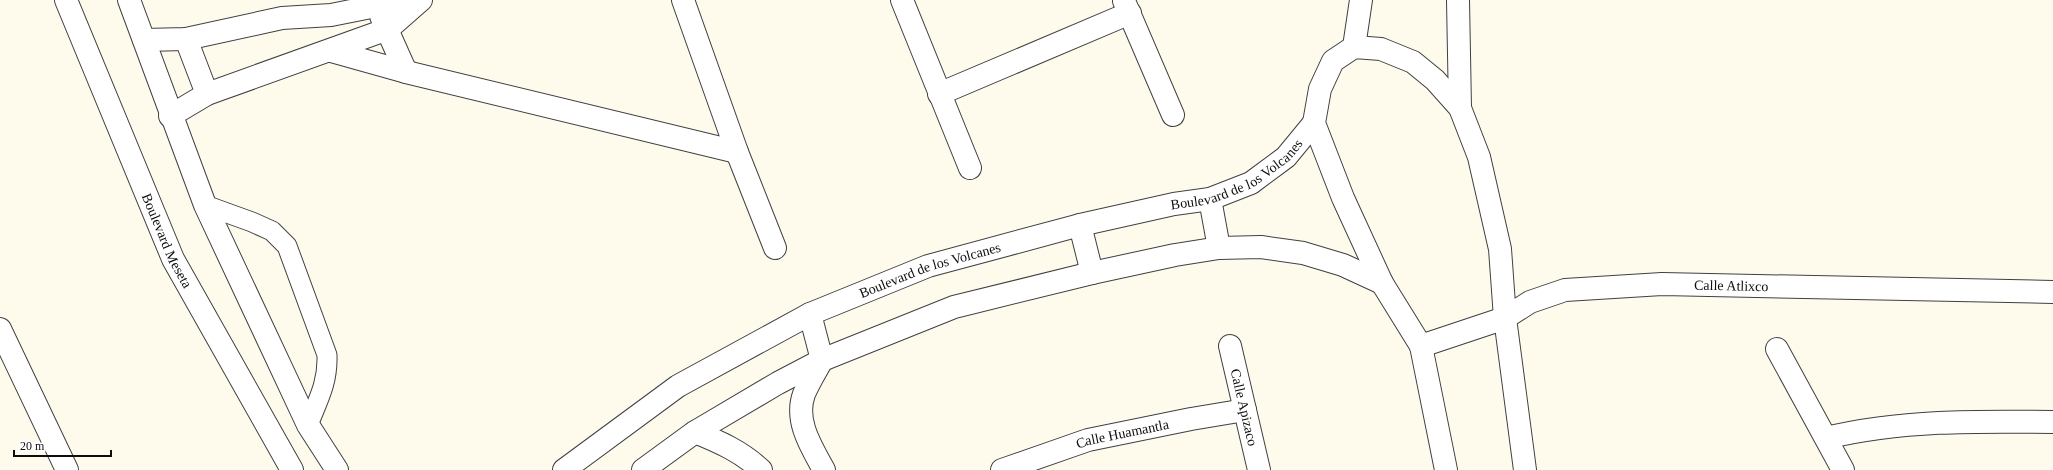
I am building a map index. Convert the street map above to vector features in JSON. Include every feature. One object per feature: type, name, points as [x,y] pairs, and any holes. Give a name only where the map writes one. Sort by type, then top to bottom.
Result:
[{"type":"street","name":"Boulevard Meseta","points":[[66,0],[173,259],[292,470]]},
{"type":"street","points":[[128,0],[144,40],[170,116],[205,205],[308,426],[337,470]]},
{"type":"street","points":[[683,0],[736,152],[775,248]]},
{"type":"street","points":[[902,0],[970,168]]},
{"type":"street","points":[[1354,47],[1361,0]]},
{"type":"street","points":[[1458,0],[1460,108],[1479,157],[1500,249],[1505,318],[1525,470]]},
{"type":"street","points":[[144,40],[186,39],[282,18],[331,15],[376,6],[418,2]]},
{"type":"street","points":[[170,116],[207,94],[331,51],[388,29],[418,2]]},
{"type":"street","points":[[376,6],[388,29],[406,72]]},
{"type":"street","points":[[939,94],[1127,6],[1173,116]]},
{"type":"street","points":[[186,39],[207,94]]},
{"type":"street","points":[[1446,470],[1421,346],[1382,283],[1343,198],[1314,123],[1320,89],[1333,62],[1354,47],[1381,49],[1413,62],[1435,80],[1460,108]]},
{"type":"street","points":[[331,51],[406,72],[736,152]]},
{"type":"street","name":"Boulevard de los Volcanes","points":[[564,470],[678,386],[810,314],[928,266],[1080,225],[1174,204],[1210,199],[1251,183],[1280,162],[1286,157],[1314,123]]},
{"type":"street","points":[[1210,199],[1219,248]]},
{"type":"street","points":[[1080,225],[1092,273]]},
{"type":"street","points":[[643,470],[695,432],[778,383],[822,360],[954,307],[1092,273],[1175,255],[1219,248],[1261,247],[1303,252],[1344,265],[1382,283]]},
{"type":"street","name":"Calle Atlixco","points":[[1421,346],[1505,318],[1530,302],[1565,290],[1662,284],[2053,292]]},
{"type":"street","points":[[810,314],[822,360],[804,395],[802,415],[804,433],[824,470]]},
{"type":"street","points":[[0,329],[67,470]]},
{"type":"street","name":"Calle Apizaco","points":[[1230,346],[1259,470]]},
{"type":"street","points":[[1777,349],[1843,470]]},
{"type":"street","name":"Calle Huamantla","points":[[1002,470],[1088,440],[1191,419],[1245,410]]},
{"type":"street","points":[[1826,438],[1860,430],[1912,424],[2053,422]]},
{"type":"street","points":[[695,432],[725,444],[749,458],[761,470]]},
{"type":"lane","points":[[205,205],[272,231],[287,246],[327,355],[327,372],[324,387],[308,426]]}]
